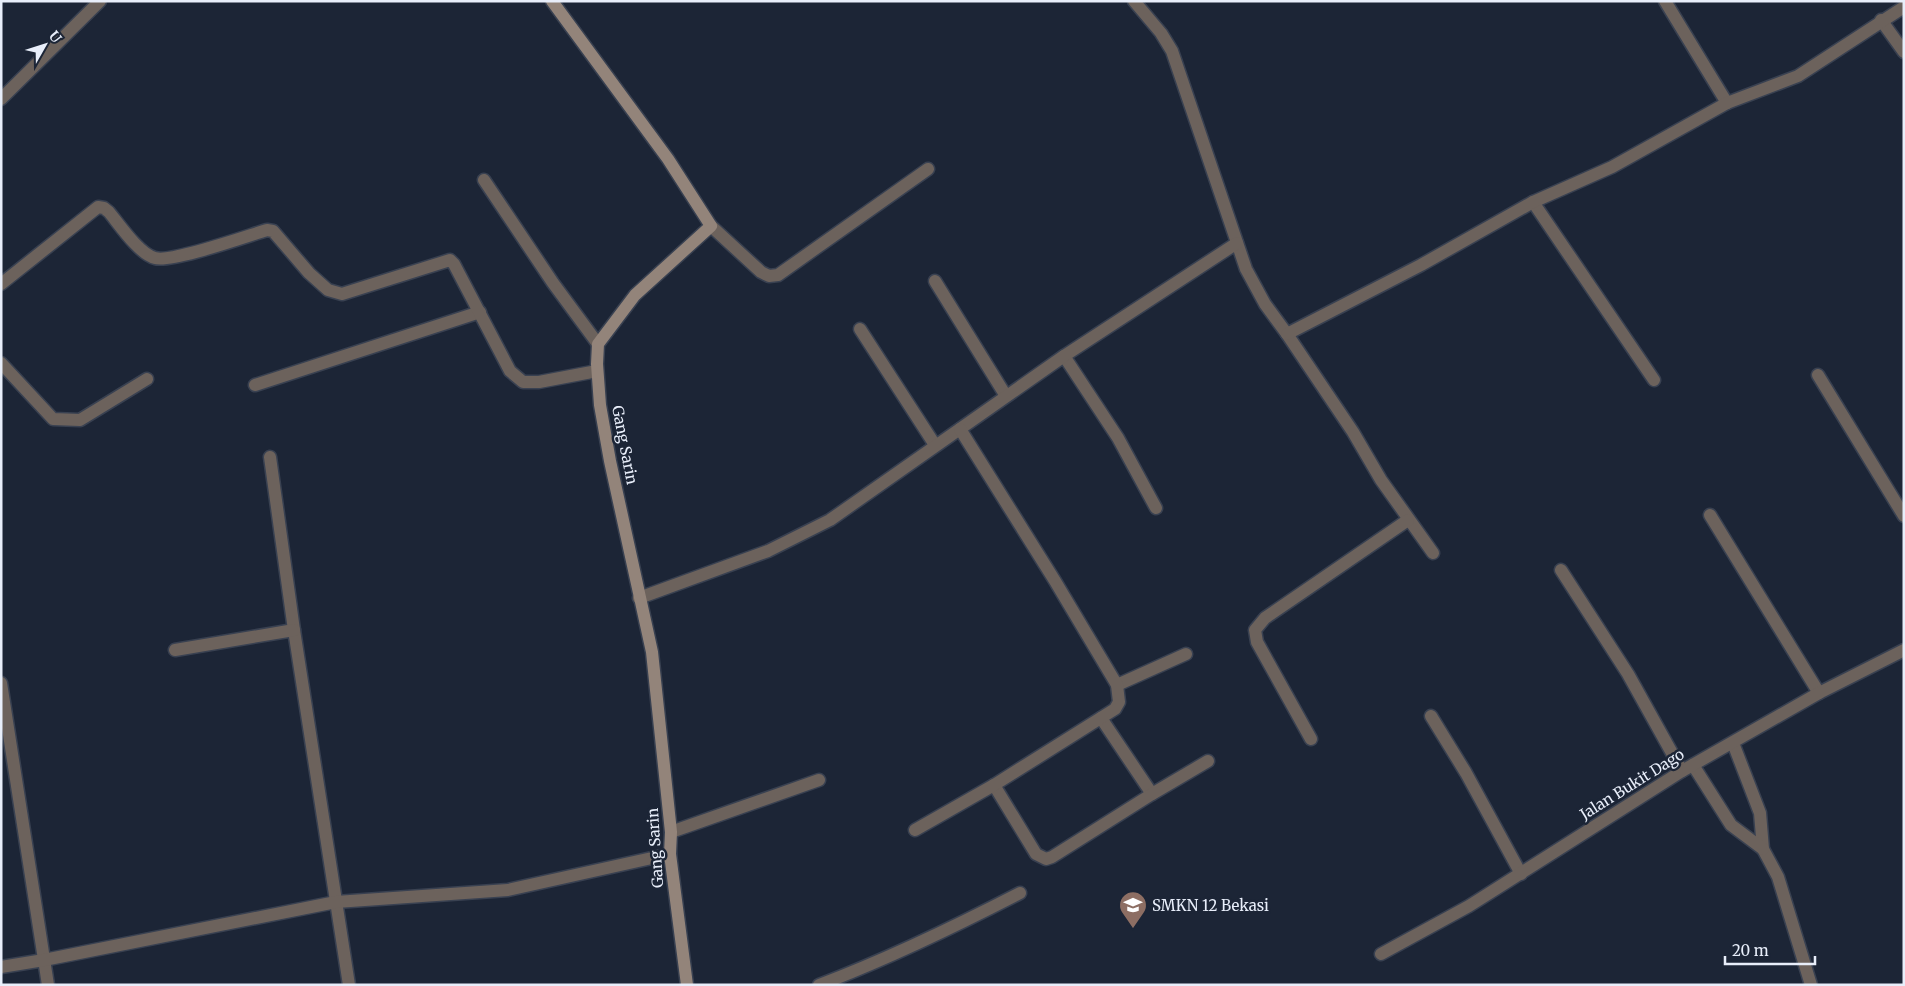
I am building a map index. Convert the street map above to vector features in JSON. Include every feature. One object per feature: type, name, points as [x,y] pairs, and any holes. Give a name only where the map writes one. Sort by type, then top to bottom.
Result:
[{"type":"street","points":[[1,99],[100,1]]},
{"type":"street","points":[[552,1],[668,159],[711,226],[761,272],[768,276],[778,275],[928,169]]},
{"type":"street","points":[[1134,1],[1161,33],[1172,51],[1246,269],[1265,304],[1287,334],[1408,520],[1434,553]]},
{"type":"street","points":[[1665,1],[1727,103]]},
{"type":"street","points":[[1287,334],[1421,265],[1533,202],[1612,167],[1727,103],[1798,76],[1881,20],[1904,7]]},
{"type":"street","points":[[1881,20],[1904,52]]},
{"type":"street","points":[[484,180],[553,283],[598,344],[635,295],[711,226]]},
{"type":"street","points":[[1533,202],[1654,380]]},
{"type":"street","points":[[1,284],[98,207],[104,208],[109,212],[141,250],[155,258],[174,258],[267,230],[273,231],[309,273],[328,290],[342,294],[450,260],[480,312],[510,371],[523,382],[539,382],[597,371]]},
{"type":"street","points":[[640,598],[768,551],[830,520],[1064,356],[1237,243]]},
{"type":"street","points":[[935,281],[1006,396]]},
{"type":"street","points":[[255,385],[480,312]]},
{"type":"street","points":[[860,329],[935,445]]},
{"type":"street","name":"Gang Sarin","points":[[598,344],[597,371],[600,405],[610,460],[652,652],[671,832],[670,854],[687,985]]},
{"type":"street","points":[[1064,356],[1118,438],[1156,508]]},
{"type":"street","points":[[1,363],[53,419],[80,420],[147,379]]},
{"type":"street","points":[[1818,376],[1904,516]]},
{"type":"street","points":[[915,830],[994,786],[1116,709],[1119,702],[1117,685],[1055,581],[960,429]]},
{"type":"street","points":[[270,457],[294,630],[349,985]]},
{"type":"street","points":[[1710,515],[1818,693]]},
{"type":"street","points":[[1311,739],[1257,642],[1255,630],[1265,618],[1408,520]]},
{"type":"street","points":[[1561,570],[1688,768],[1732,825],[1764,848]]},
{"type":"street","points":[[175,650],[294,630]]},
{"type":"street","name":"Jalan Bukit Dago","points":[[1382,954],[1469,906],[1688,768],[1818,693],[1904,650]]},
{"type":"street","points":[[1117,685],[1186,654]]},
{"type":"street","points":[[1,683],[48,985]]},
{"type":"street","points":[[1431,716],[1466,773],[1521,874]]},
{"type":"street","points":[[1101,718],[1152,794]]},
{"type":"street","points":[[1733,743],[1760,813],[1764,848],[1778,877],[1811,985]]},
{"type":"street","points":[[994,786],[1036,854],[1046,859],[1208,761]]},
{"type":"street","points":[[671,832],[819,780]]},
{"type":"street","points":[[1,967],[336,902],[508,890],[670,854]]},
{"type":"street","points":[[819,985],[937,936],[1020,893]]},
{"type":"place","name":"SMKN 12 Bekasi","points":[[1133,929]]}]
